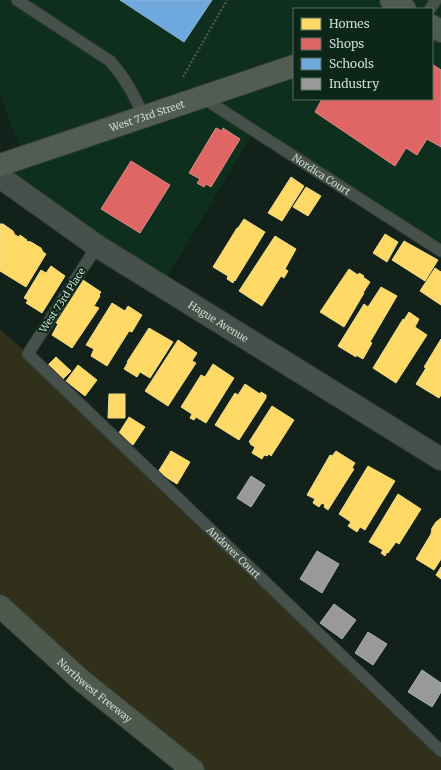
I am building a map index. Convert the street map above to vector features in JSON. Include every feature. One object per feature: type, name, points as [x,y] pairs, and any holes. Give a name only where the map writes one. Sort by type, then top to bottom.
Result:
[{"type":"highway","name":"Northwest Freeway","points":[[0,606],[81,680],[192,770]]},
{"type":"main road","points":[[391,0],[404,8]]},
{"type":"street","name":"West 73rd Street","points":[[0,165],[203,98],[293,66]]},
{"type":"street","name":"Hague Avenue","points":[[0,177],[97,246],[441,459]]},
{"type":"lane","points":[[17,0],[110,61],[120,71],[131,87],[144,117]]},
{"type":"lane","name":"Nordica Court","points":[[203,98],[441,251]]},
{"type":"lane","name":"West 73rd Place","points":[[28,354],[97,246]]},
{"type":"lane","name":"Andover Court","points":[[28,354],[441,750]]},
{"type":"path","points":[[183,77],[227,0]]},
{"type":"shaded area","points":[[0,0],[441,0],[441,251],[254,131],[162,286],[0,177],[23,157],[0,94]]},
{"type":"shaded area","points":[[0,329],[28,354],[441,751],[441,770],[193,770],[0,606]]},
{"type":"building: Homes","points":[[291,177],[304,186],[282,221],[268,213]]},
{"type":"building: Homes","points":[[306,187],[321,196],[308,216],[293,207]]},
{"type":"building: Homes","points":[[244,219],[265,232],[233,283],[227,279],[228,276],[213,267]]},
{"type":"building: Homes","points":[[0,224],[3,224],[13,231],[15,235],[19,237],[20,235],[27,240],[26,241],[31,242],[41,248],[46,254],[26,287],[0,271]]},
{"type":"building: Homes","points":[[385,234],[398,242],[387,262],[373,253]]},
{"type":"building: Homes","points":[[275,236],[296,249],[285,269],[288,271],[284,278],[281,276],[262,306],[239,291]]},
{"type":"building: Homes","points":[[404,241],[438,260],[425,281],[392,260]]},
{"type":"building: Homes","points":[[51,266],[65,276],[42,313],[26,303],[28,300],[24,298],[41,270],[46,273]]},
{"type":"building: Homes","points":[[435,268],[441,272],[441,305],[420,291]]},
{"type":"building: Homes","points":[[349,269],[358,275],[359,273],[364,276],[363,277],[370,282],[344,327],[320,312]]},
{"type":"building: Homes","points":[[83,280],[101,292],[94,306],[99,308],[72,348],[52,335],[58,324],[55,322],[62,311],[61,310],[79,283],[80,284]]},
{"type":"building: Homes","points":[[381,287],[397,296],[370,342],[372,343],[363,359],[356,355],[356,357],[338,346],[364,304],[368,307]]},
{"type":"building: Homes","points":[[112,303],[125,311],[128,306],[142,315],[132,332],[129,331],[107,366],[91,356],[94,349],[86,345]]},
{"type":"building: Homes","points":[[409,312],[419,319],[415,327],[427,335],[396,383],[373,368],[403,319],[404,320]]},
{"type":"building: Homes","points":[[149,328],[173,342],[150,378],[140,372],[137,377],[124,369]]},
{"type":"building: Homes","points":[[441,339],[441,395],[439,398],[416,384],[426,368],[424,367]]},
{"type":"building: Homes","points":[[178,340],[197,353],[192,361],[196,363],[168,406],[145,391]]},
{"type":"building: Homes","points":[[56,357],[71,371],[62,380],[47,366]]},
{"type":"building: Homes","points":[[213,364],[234,378],[206,423],[196,417],[194,420],[190,418],[192,414],[181,407],[201,375],[205,377]]},
{"type":"building: Homes","points":[[78,365],[97,380],[85,396],[66,381]]},
{"type":"building: Homes","points":[[245,384],[260,394],[261,392],[266,395],[266,398],[239,440],[215,425],[235,393],[238,395]]},
{"type":"building: Homes","points":[[109,394],[125,394],[125,418],[108,418]]},
{"type":"building: Homes","points":[[272,406],[294,420],[271,456],[269,454],[267,456],[264,455],[262,459],[252,453],[255,447],[249,442]]},
{"type":"building: Homes","points":[[129,417],[145,427],[133,445],[117,436]]},
{"type":"building: Homes","points":[[171,451],[190,462],[177,484],[158,472]]},
{"type":"building: Homes","points":[[336,451],[355,463],[352,468],[354,469],[328,510],[322,503],[319,507],[313,503],[315,499],[307,495],[330,455],[332,456]]},
{"type":"building: Homes","points":[[368,466],[395,481],[365,530],[360,527],[357,532],[348,526],[351,522],[339,514]]},
{"type":"building: Homes","points":[[398,494],[421,509],[399,544],[396,542],[385,556],[381,553],[383,550],[369,542]]},
{"type":"building: Homes","points":[[441,518],[441,559],[434,570],[416,559],[431,534],[432,528]]},
{"type":"building: Homes","points":[[441,567],[441,579],[436,575]]},
{"type":"building: Shops","points":[[433,65],[441,70],[441,147],[427,139],[417,155],[406,148],[395,166],[315,112],[321,100],[433,100]]},
{"type":"building: Shops","points":[[216,128],[222,131],[223,128],[240,139],[211,187],[206,184],[204,187],[197,183],[200,179],[189,173]]},
{"type":"building: Shops","points":[[131,161],[170,185],[140,233],[101,209]]},
{"type":"building: Schools","points":[[120,0],[212,0],[184,42]]},
{"type":"building: Industry","points":[[251,476],[265,485],[251,507],[237,498]]},
{"type":"building: Industry","points":[[317,551],[339,564],[322,593],[300,579]]},
{"type":"building: Industry","points":[[334,604],[356,620],[342,639],[320,623]]},
{"type":"building: Industry","points":[[368,632],[387,644],[373,665],[355,653]]},
{"type":"building: Industry","points":[[422,670],[441,683],[441,692],[432,707],[408,692]]}]
